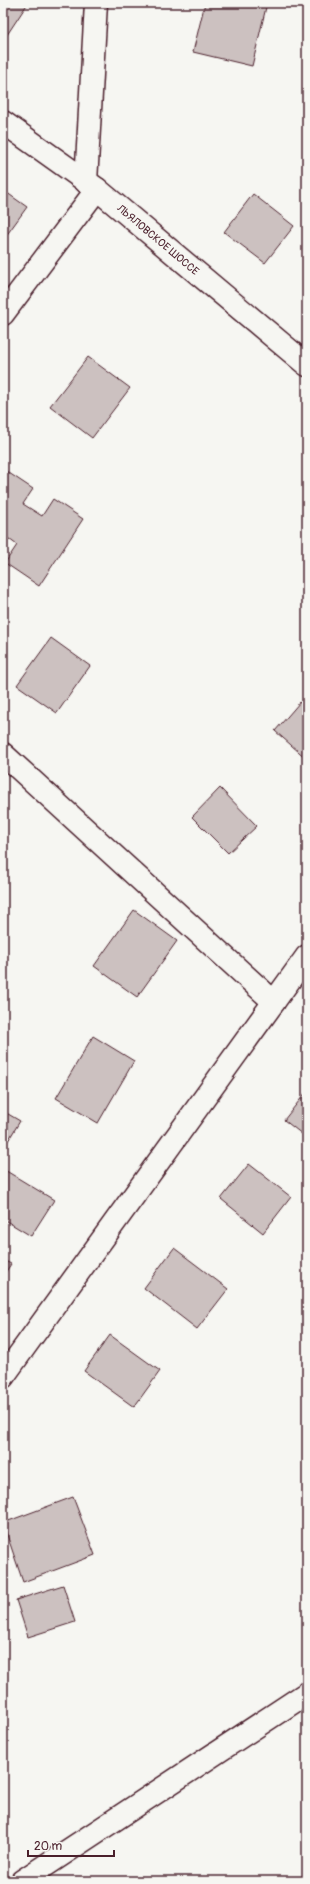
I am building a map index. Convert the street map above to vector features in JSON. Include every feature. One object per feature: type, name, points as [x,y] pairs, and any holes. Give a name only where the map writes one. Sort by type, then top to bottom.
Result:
[{"type":"street","points":[[3,314],[91,186],[96,3]]},
{"type":"street","name":"ЛЬЯЛОВСКОЕ ШОССЕ","points":[[3,122],[91,186],[307,366]]},
{"type":"street","points":[[3,754],[274,1002]]},
{"type":"street","points":[[3,1377],[307,956]]},
{"type":"street","points":[[22,1881],[307,1693]]},
{"type":"building","points":[[3,3],[28,3],[3,41]]},
{"type":"building","points":[[205,3],[267,3],[252,66],[193,52]]},
{"type":"building","points":[[3,190],[27,207],[3,240]]},
{"type":"building","points":[[253,194],[294,226],[265,263],[224,232]]},
{"type":"building","points":[[88,357],[130,388],[92,438],[50,406]]},
{"type":"building","points":[[3,469],[33,489],[23,504],[42,516],[53,499],[83,519],[39,586],[5,563],[17,545],[5,536],[3,539]]},
{"type":"building","points":[[51,638],[90,666],[57,713],[17,685]]},
{"type":"building","points":[[300,702],[307,708],[307,759],[275,731]]},
{"type":"building","points":[[220,788],[257,826],[228,853],[192,817]]},
{"type":"building","points":[[134,910],[177,941],[137,997],[94,966]]},
{"type":"building","points":[[93,1036],[134,1061],[98,1123],[56,1098]]},
{"type":"building","points":[[307,1091],[307,1138],[284,1120]]},
{"type":"building","points":[[3,1111],[20,1121],[3,1149]]},
{"type":"building","points":[[249,1164],[291,1197],[263,1233],[221,1199]]},
{"type":"building","points":[[3,1169],[54,1200],[31,1236],[3,1219]]},
{"type":"building","points":[[174,1248],[228,1289],[197,1329],[144,1288]]},
{"type":"building","points":[[3,1260],[11,1264],[3,1276]]},
{"type":"building","points":[[110,1335],[160,1371],[134,1407],[84,1371]]},
{"type":"building","points":[[73,1497],[95,1555],[23,1582],[3,1523]]},
{"type":"building","points":[[63,1585],[75,1622],[28,1637],[16,1600]]}]
